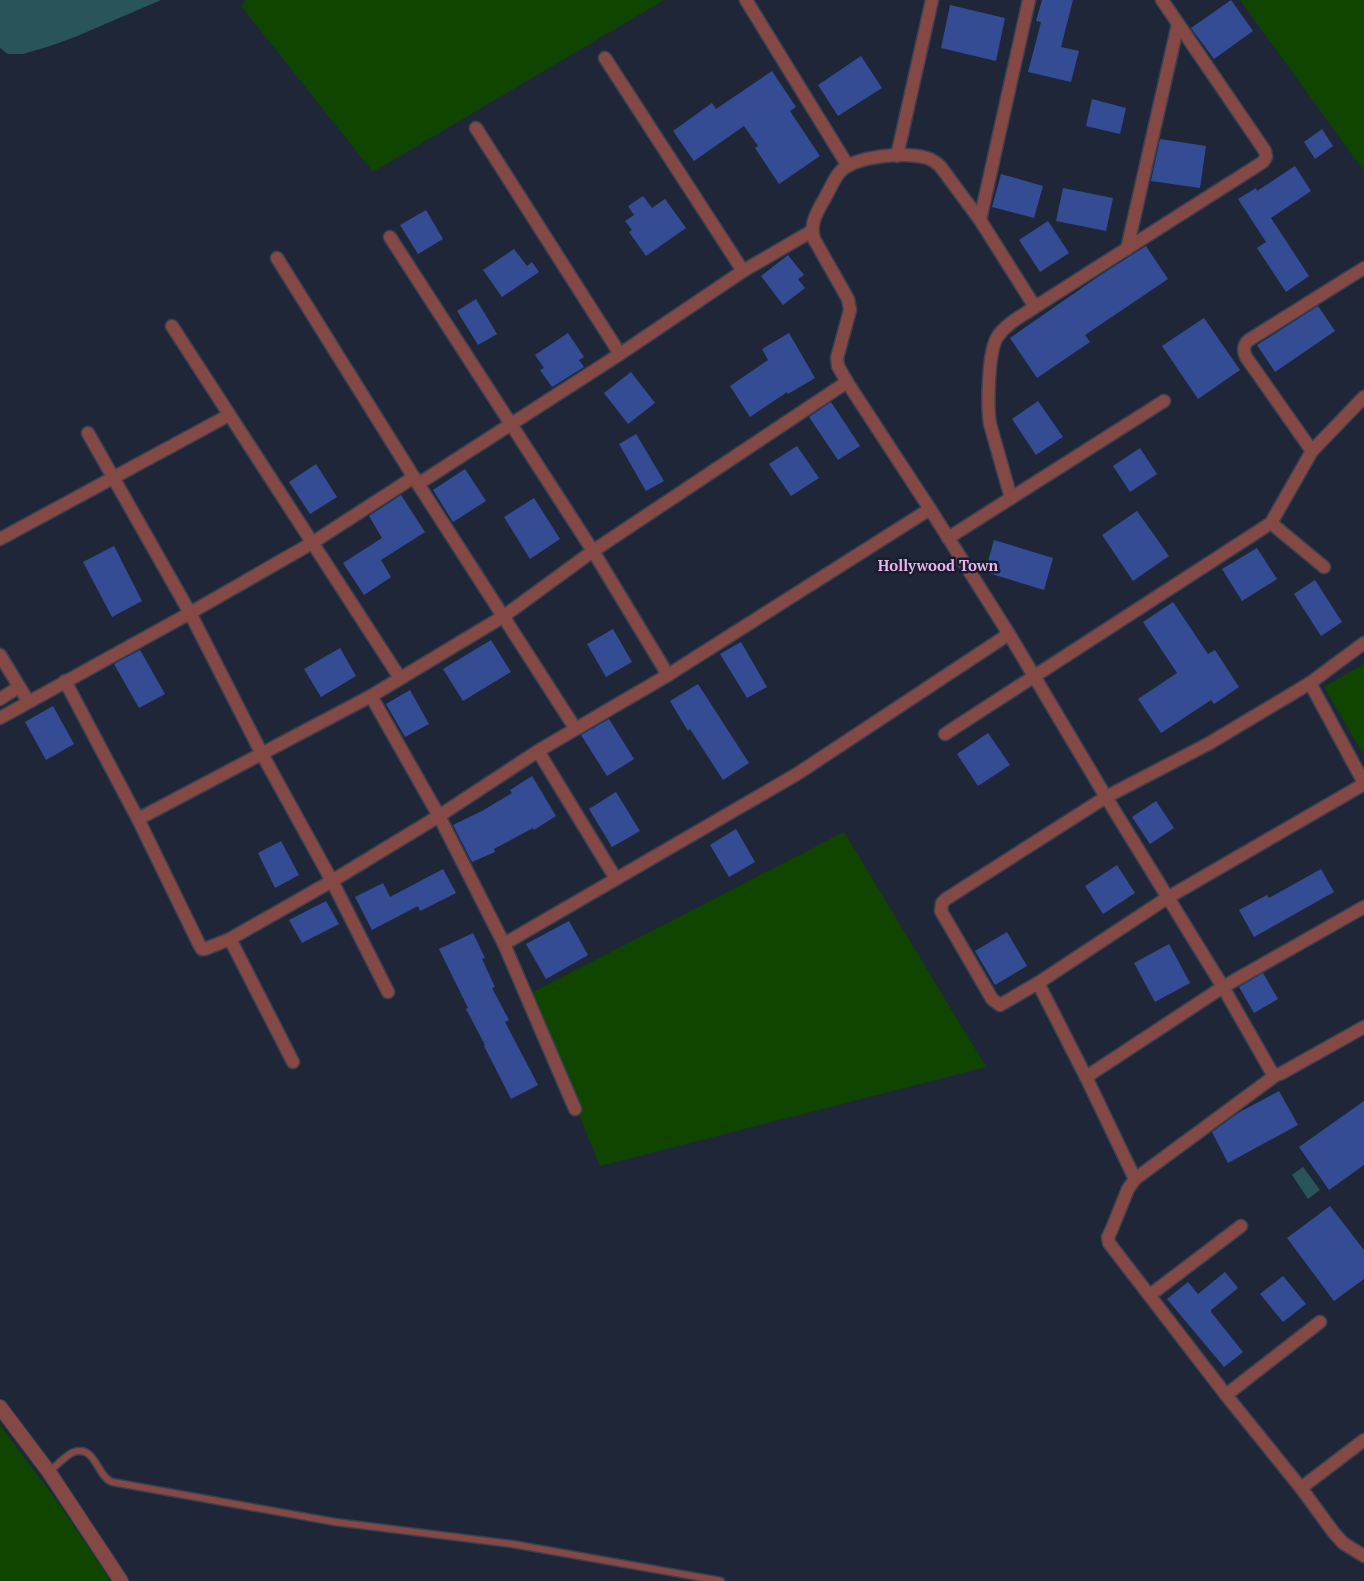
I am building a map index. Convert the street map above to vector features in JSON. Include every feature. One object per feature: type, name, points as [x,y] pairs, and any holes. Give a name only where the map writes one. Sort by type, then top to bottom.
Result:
[{"type":"street","points":[[746,0],[848,166]]},
{"type":"street","points":[[897,156],[932,0]]},
{"type":"street","points":[[980,220],[1029,0]]},
{"type":"street","points":[[1011,498],[988,414],[994,343],[1004,328],[1262,162],[1266,157],[1265,151],[1162,0]]},
{"type":"street","points":[[1127,249],[1178,24]]},
{"type":"street","points":[[605,58],[743,271]]},
{"type":"street","points":[[476,128],[620,354]]},
{"type":"street","points":[[1035,307],[980,220],[940,166],[933,160],[924,157],[897,156],[860,160],[839,173],[815,216],[812,231],[814,239],[848,299],[850,310],[837,358],[838,366],[846,382],[930,509],[1008,634],[1167,898],[1223,987],[1271,1071],[1276,1074]]},
{"type":"street","points":[[0,718],[312,543],[511,424],[620,354],[743,271],[812,231]]},
{"type":"street","points":[[390,237],[593,551],[668,675]]},
{"type":"street","points":[[277,258],[575,728]]},
{"type":"street","points":[[1312,450],[1246,357],[1244,349],[1249,340],[1364,268]]},
{"type":"street","points":[[172,326],[400,678]]},
{"type":"street","points":[[138,819],[371,696],[504,616],[593,551],[846,382]]},
{"type":"street","points":[[945,734],[1271,523],[1312,450],[1364,397]]},
{"type":"street","points":[[948,538],[1164,401]]},
{"type":"street","points":[[0,539],[114,479],[229,415]]},
{"type":"street","points":[[88,433],[190,613],[262,754],[332,881],[388,992]]},
{"type":"street","points":[[65,681],[138,819],[201,948],[205,949],[230,939],[332,881],[440,816],[538,751],[668,675],[930,509]]},
{"type":"street","points":[[1271,523],[1324,567]]},
{"type":"street","points":[[504,944],[805,769],[1008,634]]},
{"type":"street","points":[[1310,683],[1364,784],[1167,898],[1038,983],[1000,1005],[996,1003],[943,915],[942,903],[1106,797],[1208,744],[1310,683],[1364,642]]},
{"type":"street","points":[[0,655],[28,701]]},
{"type":"street","points":[[0,699],[20,686]]},
{"type":"street","points":[[371,696],[440,816],[504,944],[575,1108]]},
{"type":"street","points":[[538,751],[616,879]]},
{"type":"street","points":[[1086,1077],[1223,987],[1364,907]]},
{"type":"street","points":[[230,939],[293,1062]]},
{"type":"street","points":[[1038,983],[1086,1077],[1134,1179]]},
{"type":"street","points":[[1364,1027],[1282,1073],[1276,1074],[1134,1179],[1108,1237],[1109,1243],[1343,1543],[1364,1556]]},
{"type":"street","points":[[1150,1295],[1241,1226]]},
{"type":"street","points":[[1226,1395],[1320,1322]]},
{"type":"street","points":[[0,1407],[49,1472],[121,1581]]},
{"type":"street","points":[[1301,1488],[1364,1440]]},
{"type":"lane","points":[[49,1472],[74,1452],[82,1451],[92,1457],[103,1476],[112,1482],[335,1522],[512,1544],[721,1581]]},
{"type":"green space","points":[[246,0],[664,0],[373,172],[241,6]]},
{"type":"green space","points":[[1240,0],[1364,0],[1364,171]]},
{"type":"green space","points":[[1364,664],[1364,755],[1324,687]]},
{"type":"green space","points":[[844,832],[986,1067],[600,1166],[529,994]]},
{"type":"green space","points":[[0,1425],[60,1505],[111,1581],[0,1581]]},
{"type":"shaded area","points":[[0,0],[161,0],[50,46],[23,54],[8,54],[0,48]]},
{"type":"shaded area","points":[[1303,1167],[1320,1190],[1308,1199],[1292,1175]]},
{"type":"building","points":[[1042,0],[1073,0],[1061,47],[1079,51],[1071,82],[1028,72],[1041,22],[1036,21]]},
{"type":"building","points":[[1231,0],[1253,31],[1214,59],[1191,28]]},
{"type":"building","points":[[950,5],[1005,18],[996,61],[941,48]]},
{"type":"building","points":[[861,56],[882,88],[838,116],[818,85]]},
{"type":"building","points":[[772,71],[796,107],[790,111],[820,156],[779,184],[755,148],[758,146],[744,126],[694,161],[673,131],[712,103],[716,109]]},
{"type":"building","points":[[1092,99],[1126,108],[1120,134],[1086,126]]},
{"type":"building","points":[[1322,129],[1333,146],[1315,159],[1304,142]]},
{"type":"building","points":[[1160,139],[1206,146],[1200,188],[1151,181]]},
{"type":"building","points":[[1295,166],[1311,191],[1271,218],[1309,276],[1286,292],[1257,248],[1266,242],[1238,199],[1256,188],[1257,191]]},
{"type":"building","points":[[1001,174],[1043,186],[1034,218],[992,207]]},
{"type":"building","points":[[1063,188],[1113,198],[1106,231],[1056,221]]},
{"type":"building","points":[[643,196],[652,208],[665,199],[686,228],[646,256],[629,232],[632,230],[625,221],[634,215],[628,206]]},
{"type":"building","points":[[426,210],[443,239],[418,254],[400,225]]},
{"type":"building","points":[[1048,221],[1069,253],[1040,272],[1019,240]]},
{"type":"building","points":[[1146,246],[1168,279],[1085,335],[1090,342],[1037,378],[1010,338]]},
{"type":"building","points":[[514,249],[527,266],[532,262],[539,272],[502,297],[483,270]]},
{"type":"building","points":[[788,255],[804,275],[798,279],[805,288],[783,305],[761,276]]},
{"type":"building","points":[[476,299],[497,334],[478,345],[457,311]]},
{"type":"building","points":[[1318,306],[1335,331],[1275,372],[1257,345]]},
{"type":"building","points":[[1204,318],[1240,370],[1198,399],[1162,346]]},
{"type":"building","points":[[568,333],[584,357],[579,360],[584,367],[552,387],[540,370],[544,368],[535,355]]},
{"type":"building","points":[[789,333],[815,378],[788,394],[787,392],[750,417],[730,386],[768,360],[762,349]]},
{"type":"building","points":[[631,372],[655,403],[628,424],[604,393]]},
{"type":"building","points":[[1038,401],[1063,437],[1036,455],[1012,419]]},
{"type":"building","points":[[831,402],[860,446],[838,460],[809,417]]},
{"type":"building","points":[[636,434],[664,481],[646,491],[619,444]]},
{"type":"building","points":[[797,446],[819,478],[791,496],[769,464]]},
{"type":"building","points":[[1140,448],[1157,474],[1130,492],[1113,466]]},
{"type":"building","points":[[316,464],[337,497],[310,514],[289,482]]},
{"type":"building","points":[[465,469],[486,501],[453,522],[433,490]]},
{"type":"building","points":[[401,495],[425,532],[381,560],[391,577],[364,595],[343,563],[382,538],[369,516]]},
{"type":"building","points":[[534,498],[560,539],[530,559],[504,517]]},
{"type":"building","points":[[1137,511],[1169,556],[1133,581],[1102,535]]},
{"type":"building","points":[[994,540],[1053,558],[1044,590],[985,572]]},
{"type":"building","points":[[114,546],[142,601],[112,617],[83,562]]},
{"type":"building","points":[[1257,548],[1277,579],[1242,601],[1222,569]]},
{"type":"building","points":[[1315,580],[1342,622],[1321,636],[1294,594]]},
{"type":"building","points":[[1173,602],[1208,654],[1215,650],[1239,687],[1214,704],[1211,700],[1161,733],[1138,699],[1177,673],[1143,622]]},
{"type":"building","points":[[613,629],[632,662],[606,677],[587,644]]},
{"type":"building","points":[[491,640],[511,672],[463,701],[443,669]]},
{"type":"building","points":[[741,642],[767,687],[747,698],[720,654]]},
{"type":"building","points":[[340,648],[356,676],[321,697],[304,669]]},
{"type":"building","points":[[140,650],[165,694],[139,708],[114,664]]},
{"type":"building","points":[[698,684],[749,763],[723,780],[690,729],[688,731],[670,701]]},
{"type":"building","points":[[410,690],[429,724],[405,737],[386,704]]},
{"type":"building","points":[[53,706],[74,744],[46,760],[25,722]]},
{"type":"building","points":[[609,719],[634,759],[607,776],[581,735]]},
{"type":"building","points":[[988,733],[1010,765],[978,786],[957,754]]},
{"type":"building","points":[[532,776],[556,816],[534,830],[533,828],[494,849],[495,852],[472,862],[453,825],[482,811],[512,793],[510,790]]},
{"type":"building","points":[[616,792],[640,831],[612,847],[589,809]]},
{"type":"building","points":[[1156,801],[1174,828],[1150,844],[1132,817]]},
{"type":"building","points":[[736,829],[755,862],[729,877],[710,845]]},
{"type":"building","points":[[281,841],[299,875],[275,888],[258,853]]},
{"type":"building","points":[[1117,865],[1135,893],[1103,914],[1085,886]]},
{"type":"building","points":[[443,869],[456,893],[420,911],[418,906],[372,930],[355,897],[383,883],[390,897]]},
{"type":"building","points":[[1321,869],[1334,892],[1254,937],[1239,910],[1267,895],[1269,898]]},
{"type":"building","points":[[326,901],[339,924],[302,943],[289,920]]},
{"type":"building","points":[[569,921],[588,955],[546,979],[526,944]]},
{"type":"building","points":[[1007,932],[1027,966],[995,985],[975,951]]},
{"type":"building","points":[[473,933],[485,958],[482,959],[495,987],[492,988],[509,1020],[505,1022],[538,1085],[511,1099],[466,1009],[468,1008],[439,949]]},
{"type":"building","points":[[1169,944],[1190,983],[1155,1002],[1134,963]]},
{"type":"building","points":[[1263,973],[1278,999],[1254,1013],[1239,987]]},
{"type":"building","points":[[1279,1091],[1298,1125],[1228,1163],[1212,1132],[1238,1113]]},
{"type":"building","points":[[1364,1101],[1364,1165],[1329,1190],[1299,1147]]},
{"type":"building","points":[[1330,1206],[1364,1250],[1364,1279],[1334,1301],[1287,1238]]},
{"type":"building","points":[[1225,1272],[1238,1288],[1211,1312],[1243,1352],[1224,1367],[1167,1299],[1188,1282],[1198,1294]]},
{"type":"building","points":[[1283,1276],[1306,1304],[1283,1322],[1260,1294]]},
{"type":"district","name":"Hollywood Town","points":[[938,565]]}]
